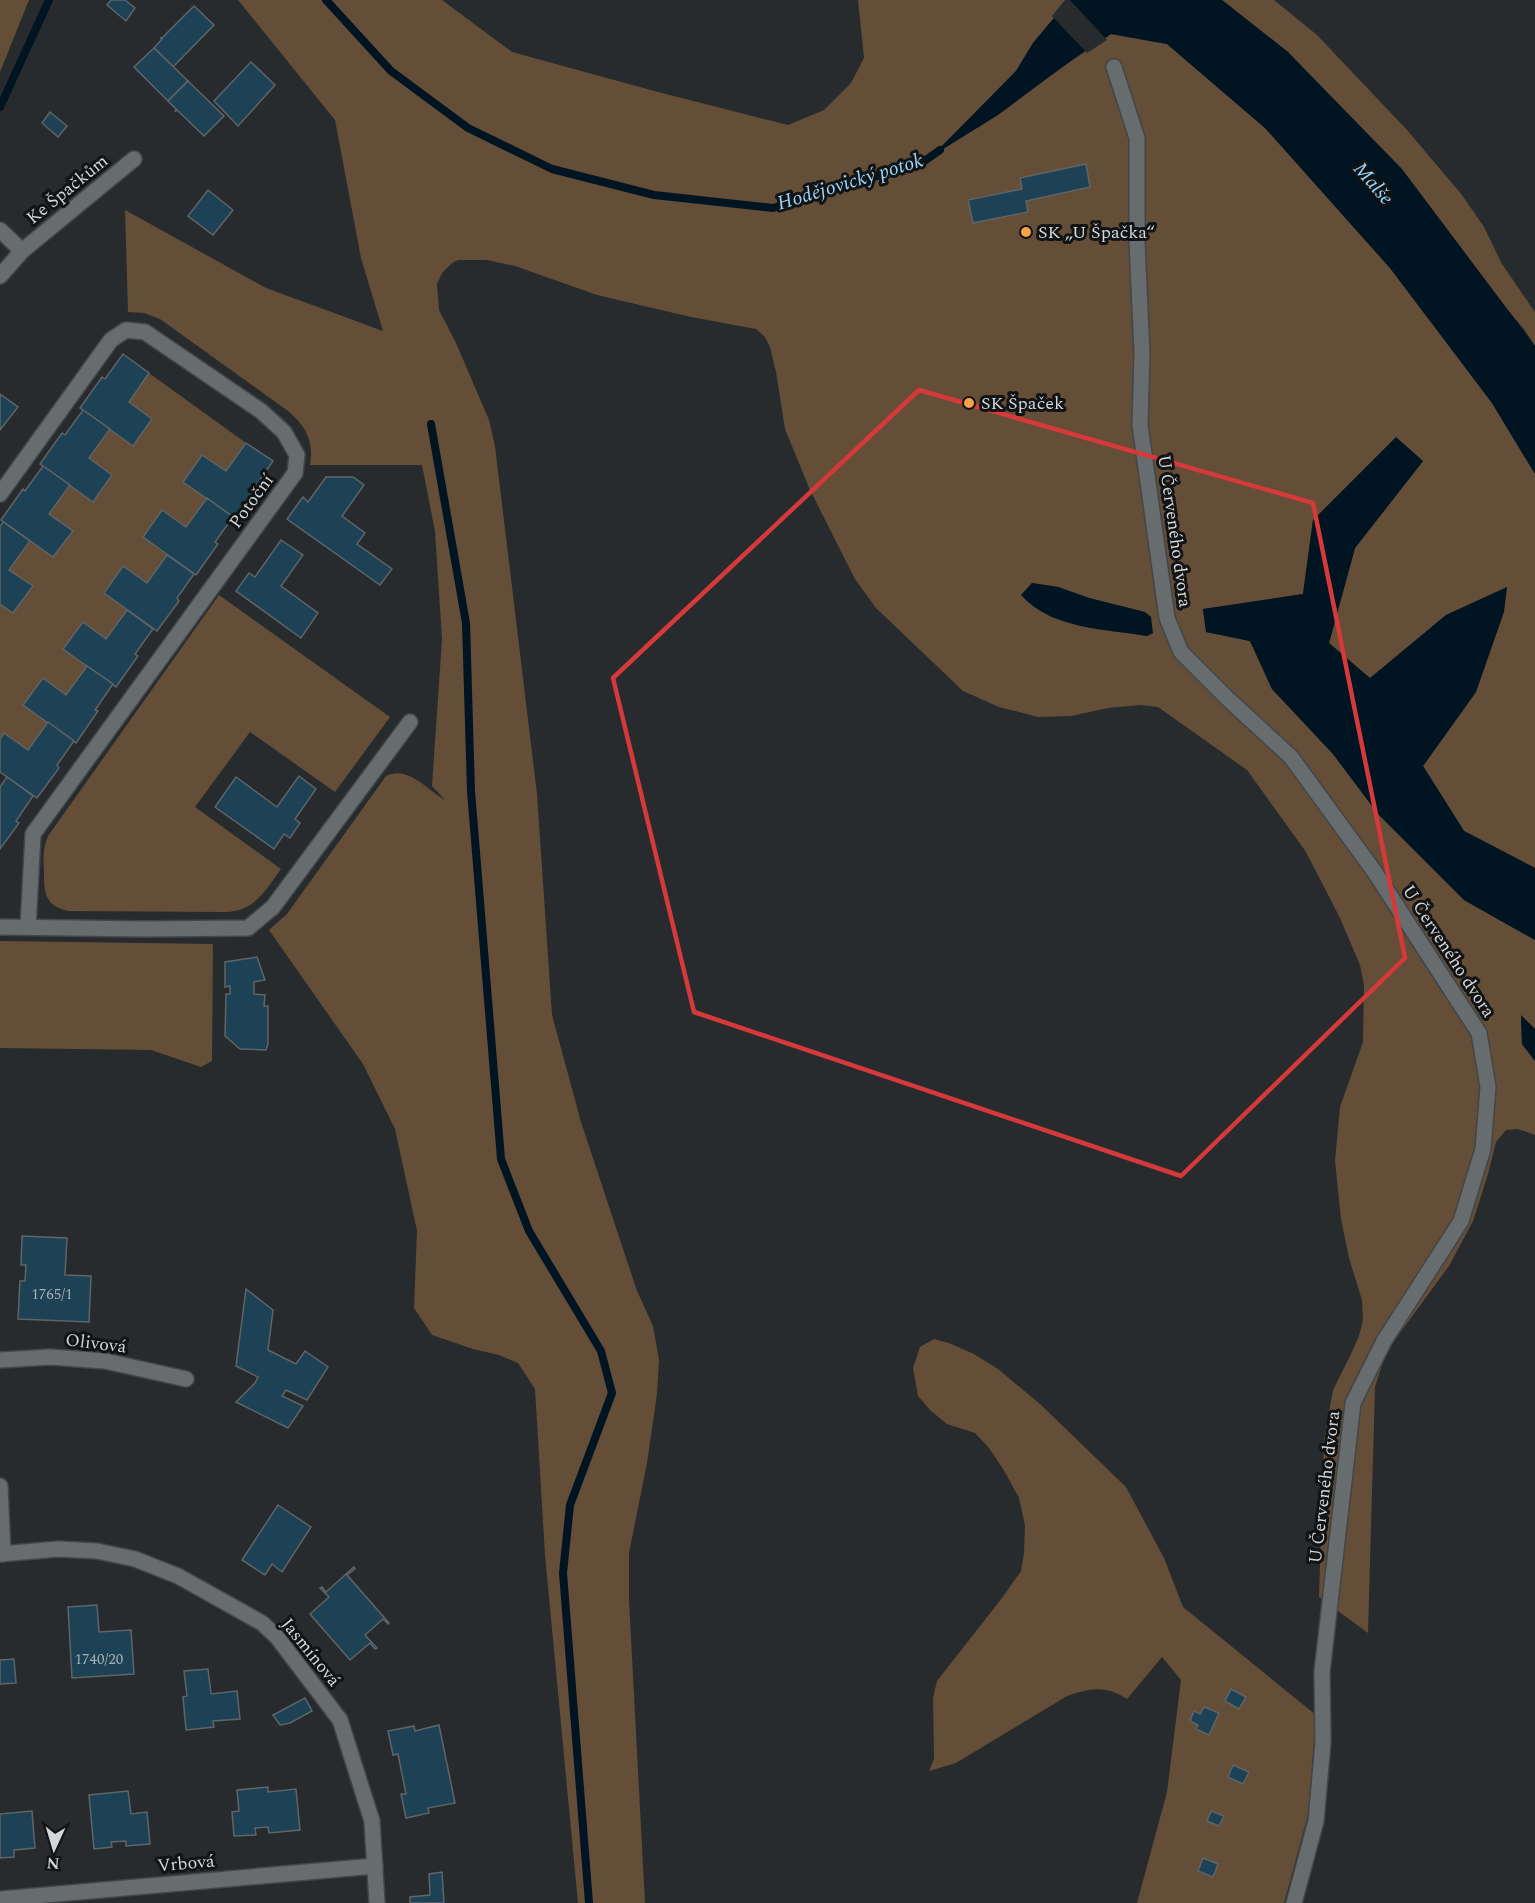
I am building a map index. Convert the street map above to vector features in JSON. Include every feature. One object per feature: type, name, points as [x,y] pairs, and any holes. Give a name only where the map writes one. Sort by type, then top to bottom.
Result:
[{"type":"street","name":"U Červeného dvora","points":[[1114,67],[1137,138],[1137,242],[1142,353],[1140,425],[1167,618],[1181,652],[1291,757],[1374,871],[1479,1033],[1488,1087],[1483,1149],[1461,1221],[1384,1341],[1353,1403],[1322,1672],[1323,1742],[1316,1821],[1294,1903]]},
{"type":"street","name":"Ke Špačkům","points":[[0,276],[22,251],[134,159]]},
{"type":"street","points":[[0,230],[22,251]]},
{"type":"street","name":"Potoční","points":[[0,494],[111,340],[126,330],[145,332],[261,411],[284,432],[297,455],[295,473],[33,834],[28,927]]},
{"type":"street","points":[[0,927],[134,929],[248,927],[273,907],[410,722]]},
{"type":"street","name":"Olivová","points":[[0,1360],[50,1358],[105,1361],[186,1379]]},
{"type":"street","points":[[0,1486],[2,1554]]},
{"type":"street","name":"Jasmínová","points":[[2,1554],[58,1549],[97,1551],[135,1558],[178,1576],[262,1623],[277,1637],[340,1720],[372,1821],[377,1903]]},
{"type":"street","name":"Vrbová","points":[[0,1899],[375,1866]]},
{"type":"highlighted area","points":[[919,390],[1313,503],[1405,958],[1181,1176],[694,1012],[613,678]]},
{"type":"shaded area","points":[[0,0],[29,0],[0,72]]},
{"type":"shaded area","points":[[238,0],[442,0],[512,52],[788,125],[824,110],[851,83],[864,58],[858,0],[1069,0],[1033,43],[1016,71],[935,154],[1111,34],[1167,44],[1265,128],[1390,268],[1492,403],[1535,474],[1535,868],[1464,831],[1423,766],[1476,692],[1507,588],[1446,615],[1370,679],[1329,643],[1355,548],[1423,461],[1313,520],[1303,594],[1203,609],[1206,632],[1250,641],[1272,689],[1333,754],[1378,814],[1464,900],[1535,940],[1535,1029],[1521,1016],[1522,1044],[1535,1061],[1535,1135],[1518,1129],[1506,1130],[1496,1142],[1473,1221],[1449,1266],[1386,1352],[1375,1387],[1368,1633],[1319,1597],[1324,1440],[1333,1390],[1359,1336],[1363,1320],[1362,1300],[1349,1258],[1341,1219],[1335,1161],[1340,1107],[1363,1042],[1364,985],[1360,965],[1340,918],[1306,852],[1247,770],[1158,707],[1141,705],[1108,708],[1071,716],[1038,717],[999,707],[963,691],[876,608],[855,579],[810,490],[785,429],[770,347],[765,337],[756,329],[691,317],[597,295],[515,266],[487,260],[458,260],[442,273],[437,284],[439,310],[456,343],[489,420],[495,446],[537,794],[552,1015],[581,1122],[637,1291],[653,1326],[659,1360],[657,1394],[647,1463],[629,1553],[629,1600],[645,1903],[578,1903],[545,1555],[535,1389],[518,1363],[432,1335],[414,1308],[417,1231],[395,1129],[363,1064],[269,930],[287,914],[386,776],[394,773],[410,776],[445,800],[432,786],[442,639],[435,531],[422,465],[310,465],[310,441],[300,422],[288,411],[160,319],[144,313],[128,312],[125,210],[266,288],[383,331],[361,258],[335,120]],"holes":[[[1032,583],[1058,587],[1089,598],[1144,612],[1151,617],[1147,636],[1081,625],[1051,617],[1022,595]]]},
{"type":"shaded area","points":[[1222,0],[1274,0],[1317,35],[1407,130],[1462,195],[1484,227],[1502,264],[1535,312],[1535,346],[1524,329],[1288,52]]},
{"type":"shaded area","points":[[149,373],[246,443],[226,471],[202,455],[207,498],[186,527],[143,537],[167,555],[147,583],[123,567],[104,592],[127,610],[106,639],[83,622],[64,648],[87,666],[66,695],[43,678],[24,704],[48,722],[28,750],[4,734],[0,739],[0,604],[13,613],[33,586],[9,570],[30,541],[53,557],[72,531],[49,514],[70,485],[94,501],[112,475],[89,458],[110,429],[133,446],[152,419],[129,402]]},
{"type":"shaded area","points":[[219,595],[390,717],[335,792],[250,732],[195,807],[281,869],[259,898],[246,907],[228,912],[69,911],[55,906],[47,897],[44,885],[44,853],[48,836]]},
{"type":"shaded area","points":[[0,941],[213,944],[212,1061],[201,1067],[151,1050],[0,1048]]},
{"type":"shaded area","points":[[934,1339],[974,1354],[998,1369],[1040,1404],[1126,1487],[1164,1558],[1183,1607],[1316,1715],[1308,1815],[1284,1903],[1137,1903],[1167,1792],[1181,1680],[1162,1657],[1127,1699],[1098,1689],[1067,1696],[956,1763],[929,1771],[934,1759],[933,1698],[937,1681],[1021,1571],[1025,1525],[1019,1498],[989,1448],[975,1433],[947,1424],[918,1396],[913,1368],[920,1347]]},
{"type":"water","name":"Malše","points":[[1069,0],[1222,0],[1288,52],[1402,169],[1535,346],[1535,474],[1492,403],[1390,268],[1265,128],[1167,44],[1111,34],[998,115],[932,156],[1016,71],[1033,43]]},
{"type":"water","points":[[1396,437],[1423,461],[1355,548],[1329,643],[1370,678],[1446,615],[1507,587],[1504,612],[1476,692],[1423,766],[1464,831],[1535,868],[1535,940],[1464,900],[1378,814],[1333,754],[1272,689],[1250,641],[1206,632],[1203,609],[1303,594],[1313,520]]},
{"type":"water","points":[[1032,583],[1058,587],[1089,598],[1145,612],[1151,617],[1153,633],[1147,636],[1097,629],[1047,615],[1021,595]]},
{"type":"water","points":[[1521,1015],[1535,1029],[1535,1061],[1522,1044]]},
{"type":"pier","points":[[1065,0],[1070,0],[1107,40],[1087,53],[1052,16]]},
{"type":"building","points":[[111,0],[125,0],[135,8],[126,21],[107,5]]},
{"type":"building","points":[[194,6],[214,25],[173,67],[154,48],[162,39],[160,38]]},
{"type":"building","points":[[154,48],[188,81],[168,101],[134,67]]},
{"type":"building","points":[[251,62],[275,85],[238,126],[214,101]]},
{"type":"building","points":[[188,81],[224,116],[204,136],[177,110],[175,112],[176,109],[168,101]]},
{"type":"building","points":[[50,112],[67,126],[58,137],[42,123]]},
{"type":"building","points":[[1086,164],[1090,187],[1026,201],[1028,212],[973,223],[968,200],[1022,189],[1020,178]]},
{"type":"building","points":[[208,190],[233,210],[213,235],[188,216]]},
{"type":"building","points":[[123,354],[149,373],[129,402],[152,419],[133,446],[80,408],[102,377],[105,379]]},
{"type":"building","points":[[0,394],[18,407],[0,430]]},
{"type":"building","points":[[83,410],[110,429],[89,458],[112,475],[93,502],[40,464],[62,433],[65,435]]},
{"type":"building","points":[[246,443],[273,461],[255,487],[258,489],[236,519],[183,482],[202,455],[226,471]]},
{"type":"building","points":[[43,466],[70,485],[49,514],[73,531],[53,557],[1,520]]},
{"type":"building","points":[[326,477],[353,477],[364,485],[342,516],[365,533],[357,544],[392,569],[380,585],[287,519],[303,497],[308,502]]},
{"type":"building","points":[[207,498],[233,517],[215,542],[218,544],[196,575],[143,537],[162,510],[186,527]]},
{"type":"building","points":[[3,522],[30,541],[9,570],[33,586],[13,613],[0,604],[0,526]]},
{"type":"building","points":[[281,540],[303,555],[281,586],[318,613],[301,638],[236,591],[249,573],[255,577]]},
{"type":"building","points":[[167,555],[194,574],[177,598],[179,601],[157,631],[104,593],[123,566],[147,583]]},
{"type":"building","points":[[127,610],[153,629],[135,654],[138,656],[116,687],[63,649],[83,622],[106,639]]},
{"type":"building","points":[[87,666],[113,684],[76,743],[23,705],[43,678],[66,695]]},
{"type":"building","points":[[48,722],[74,741],[57,765],[59,768],[37,798],[0,772],[0,739],[4,733],[28,750]]},
{"type":"building","points":[[299,776],[316,789],[295,819],[300,823],[290,838],[284,834],[274,849],[215,807],[236,777],[277,807]]},
{"type":"building","points":[[7,777],[33,796],[16,821],[19,823],[0,849],[0,787]]},
{"type":"building","points":[[257,957],[265,980],[254,982],[254,994],[265,995],[264,1006],[268,1006],[268,1044],[266,1050],[240,1049],[225,1036],[226,994],[230,994],[230,986],[225,987],[225,962]]},
{"type":"building","points":[[22,1236],[67,1238],[65,1275],[91,1276],[89,1322],[18,1319],[20,1281],[25,1281],[26,1265],[21,1265]]},
{"type":"building","points":[[246,1289],[273,1310],[268,1350],[296,1364],[305,1351],[328,1367],[307,1400],[286,1390],[282,1396],[303,1406],[288,1428],[236,1402],[258,1377],[236,1366]]},
{"type":"building","points":[[278,1505],[311,1527],[282,1572],[272,1564],[265,1575],[242,1560]]},
{"type":"building","points":[[354,1567],[355,1569],[347,1575],[389,1623],[383,1619],[365,1635],[377,1648],[375,1649],[370,1643],[350,1660],[310,1614],[329,1597],[320,1588],[322,1587],[326,1592]]},
{"type":"building","points":[[97,1605],[99,1632],[131,1630],[134,1674],[72,1678],[68,1607]]},
{"type":"building","points":[[14,1659],[16,1683],[0,1684],[0,1660]]},
{"type":"building","points":[[208,1669],[211,1694],[237,1691],[240,1719],[213,1721],[214,1727],[186,1730],[183,1697],[187,1696],[184,1671]]},
{"type":"building","points":[[1231,1689],[1246,1697],[1239,1709],[1225,1701]]},
{"type":"building","points":[[305,1698],[312,1711],[290,1723],[280,1725],[273,1715]]},
{"type":"building","points":[[1204,1707],[1219,1713],[1209,1735],[1196,1729],[1198,1725],[1190,1721],[1194,1711],[1200,1714]]},
{"type":"building","points":[[439,1725],[455,1803],[428,1808],[429,1813],[406,1818],[401,1794],[406,1794],[398,1754],[393,1755],[388,1731],[414,1726],[415,1731]]},
{"type":"building","points":[[1233,1765],[1249,1772],[1243,1784],[1228,1777]]},
{"type":"building","points":[[268,1787],[268,1792],[296,1789],[300,1830],[269,1833],[268,1827],[255,1828],[256,1835],[234,1836],[232,1812],[239,1811],[237,1790]]},
{"type":"building","points":[[128,1791],[131,1814],[147,1812],[150,1844],[126,1846],[126,1841],[111,1842],[112,1847],[94,1849],[89,1795]]},
{"type":"building","points":[[32,1811],[35,1848],[14,1850],[14,1857],[0,1858],[0,1814]]},
{"type":"building","points":[[1211,1811],[1224,1816],[1219,1826],[1207,1821]]},
{"type":"building","points":[[1203,1858],[1218,1864],[1213,1877],[1198,1871]]},
{"type":"building","points":[[442,1872],[444,1903],[410,1903],[410,1897],[430,1895],[429,1874]]},
{"type":"waterway","name":"Hodějovický potok","points":[[0,107],[49,0]]},
{"type":"waterway","name":"Hodějovický potok","points":[[326,0],[391,71],[468,128],[552,169],[654,195],[773,208],[923,162],[940,150]]},
{"type":"waterway","points":[[431,424],[466,623],[471,791],[501,1159],[529,1231],[601,1351],[612,1393],[570,1505],[563,1573],[589,1903]]},
{"type":"place","name":"SK „U Špačka“","points":[[1026,232]]},
{"type":"place","name":"SK Špaček","points":[[969,403]]}]
